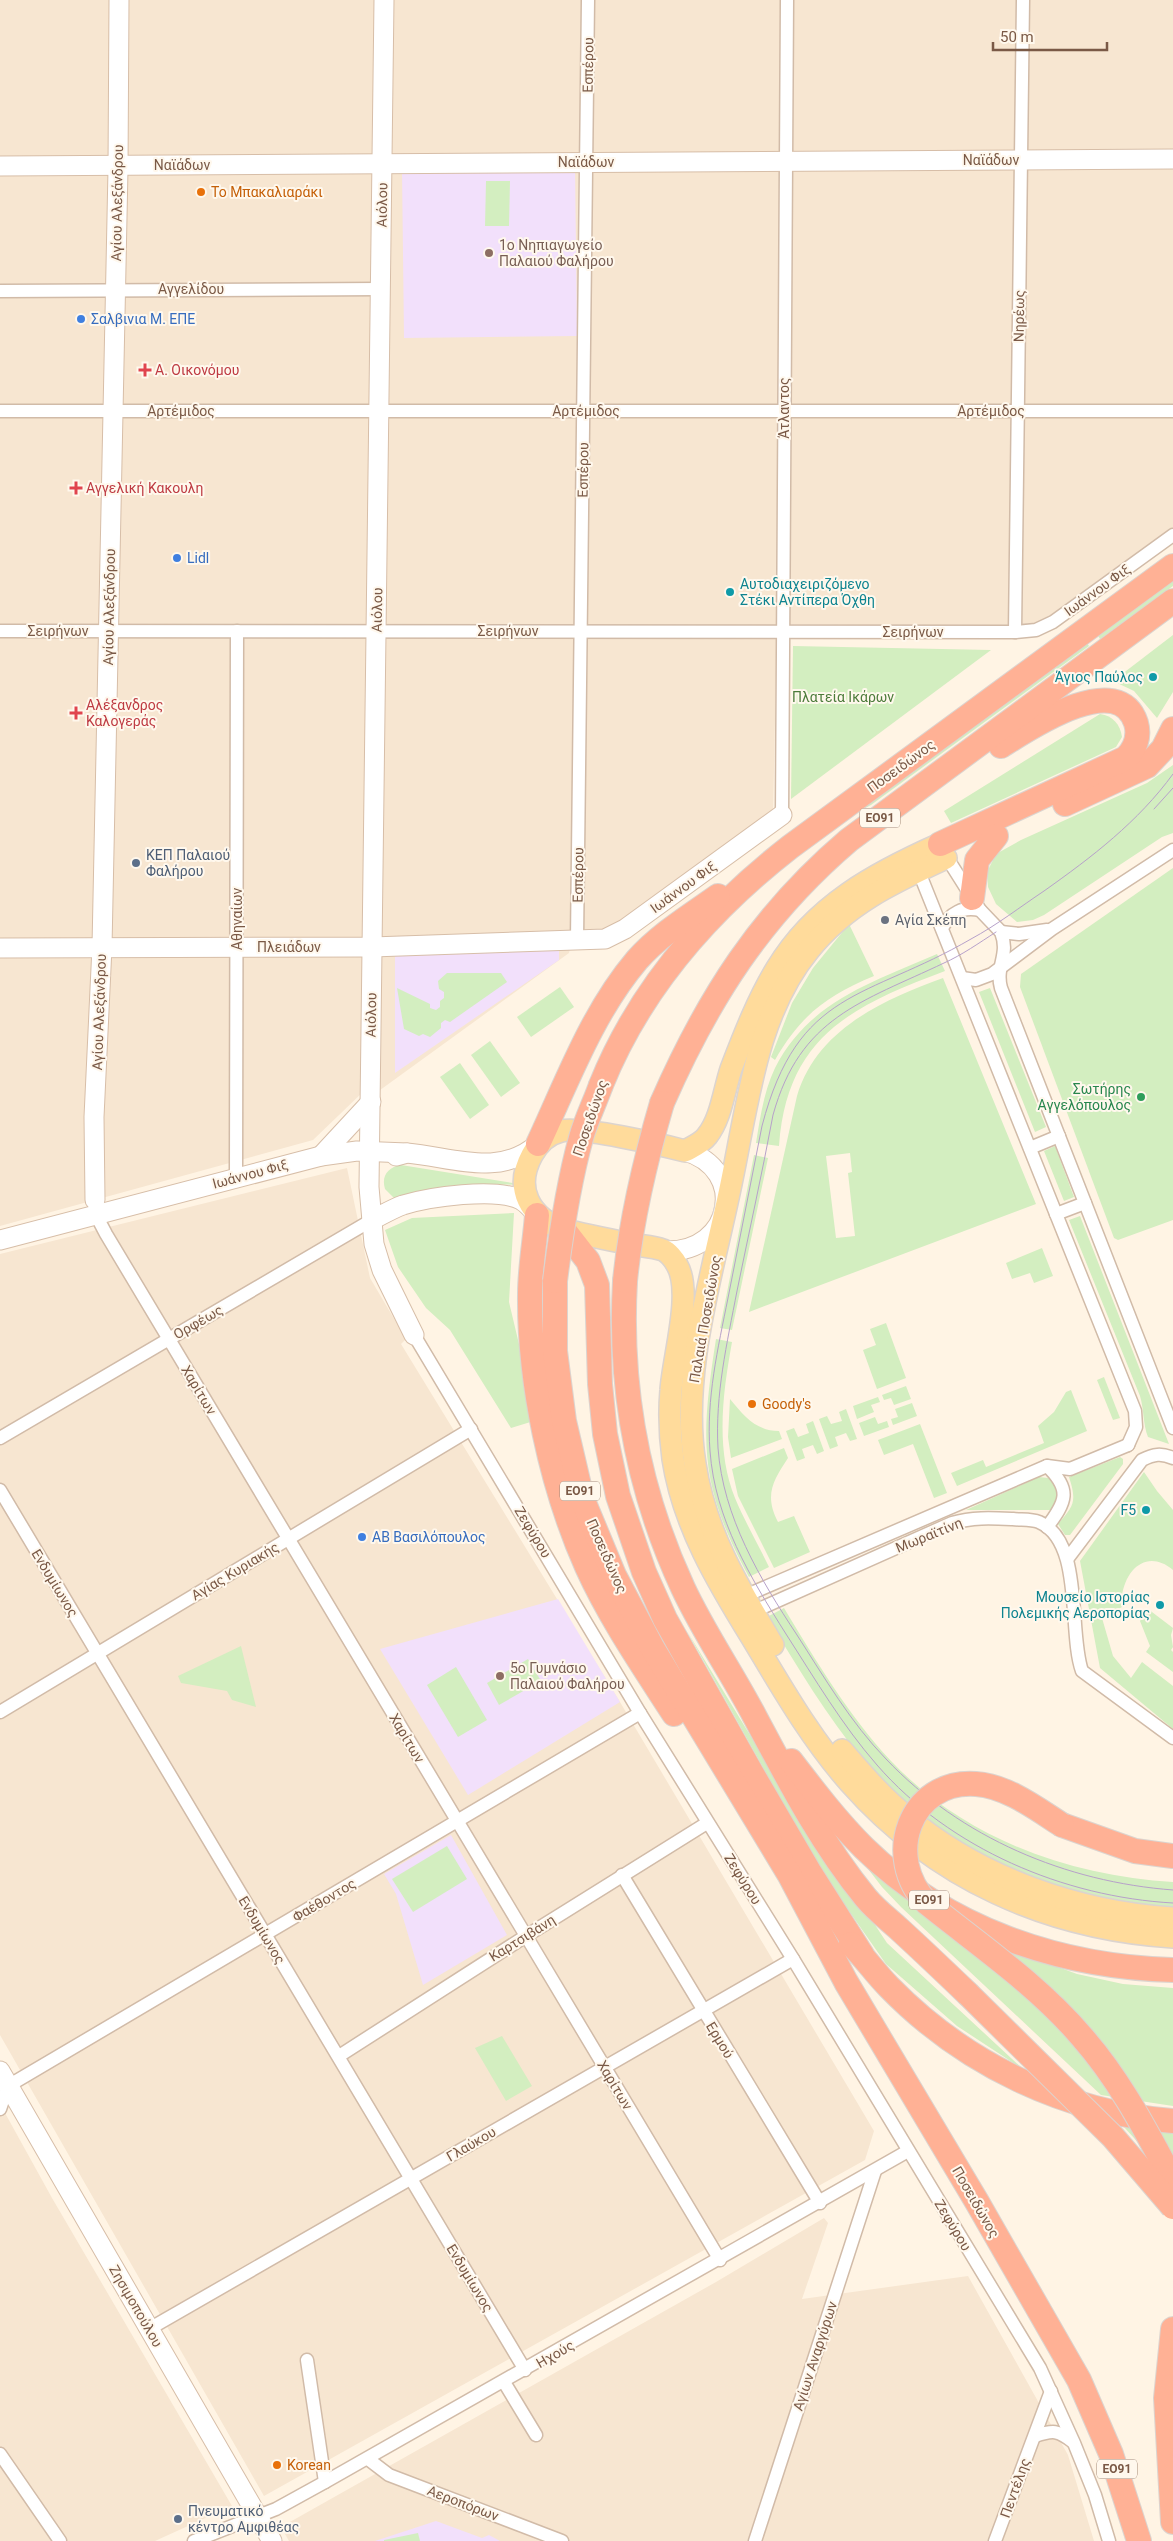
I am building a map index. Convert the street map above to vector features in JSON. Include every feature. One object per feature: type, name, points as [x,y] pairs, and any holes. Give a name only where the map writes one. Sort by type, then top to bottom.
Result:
[{"type":"highway","name":"Ποσειδώνος","points":[[1139,2541],[1111,2454],[1078,2380],[977,2202],[846,1982],[789,1874],[653,1649],[621,1590],[582,1498],[564,1421],[555,1351],[556,1281],[564,1213],[581,1137],[601,1085],[628,1026],[673,960],[745,884],[812,831],[1173,566]]},
{"type":"highway","name":"ΕΟ91","points":[[1173,601],[849,840],[823,862],[778,908],[736,964],[696,1032],[662,1103],[647,1156],[628,1248],[625,1281],[624,1374],[632,1429],[643,1476],[662,1536],[683,1588],[723,1664],[754,1714],[785,1776],[807,1813],[868,1900],[968,1994],[1113,2137],[1173,2207]]},
{"type":"highway","points":[[849,840],[1028,729],[1079,704],[1089,701],[1107,700],[1125,708],[1134,718],[1137,739],[1132,752],[1126,758],[943,851]]},
{"type":"highway","points":[[943,851],[996,836],[1141,770],[1158,756],[1173,729]]},
{"type":"highway","points":[[538,1144],[603,1010],[619,984],[638,959],[665,933],[812,831]]},
{"type":"highway","points":[[976,904],[977,860],[996,836]]},
{"type":"highway","points":[[537,1215],[530,1291],[533,1348],[554,1474],[572,1531],[587,1568],[625,1637],[804,1926],[846,1982]]},
{"type":"highway","points":[[564,1230],[588,1261],[596,1285],[600,1384],[605,1434],[618,1496],[644,1572],[665,1619],[751,1772],[810,1873],[862,1955]]},
{"type":"highway","name":"ΕΟ91","points":[[754,1714],[824,1803],[865,1848],[932,1902],[986,1931],[1038,1949],[1104,1964],[1173,1970]]},
{"type":"highway","points":[[1173,1856],[1135,1852],[1062,1825],[1031,1805],[997,1788],[974,1784],[955,1786],[929,1799],[911,1821],[905,1840],[906,1870],[914,1888],[927,1903],[1034,1989],[1082,2036],[1123,2092],[1173,2181]]},
{"type":"highway","name":"Ποσειδώνος","points":[[789,1874],[830,1924],[862,1955],[888,1987],[954,2042],[1017,2079],[1073,2102],[1097,2110],[1130,2117],[1173,2121]]},
{"type":"highway","points":[[1173,2329],[1166,2398],[1173,2522]]},
{"type":"main road","name":"Παλαιά Ποσειδώνος","points":[[685,1151],[702,1141],[713,1126],[745,1033],[777,968],[796,941],[818,916],[844,894],[872,877],[916,863],[943,851]]},
{"type":"main road","name":"Παλαιά Ποσειδώνος","points":[[916,863],[852,907],[829,926],[807,951],[789,978],[765,1034],[740,1134],[696,1356],[692,1399],[692,1441],[698,1483],[716,1544],[742,1607],[794,1709],[830,1759],[896,1828],[921,1848],[975,1882],[1033,1908],[1109,1930],[1173,1937]]},
{"type":"main road","points":[[665,1251],[564,1230],[550,1225],[537,1215],[526,1194],[523,1180],[524,1172],[538,1144],[558,1131],[585,1130],[685,1151]]},
{"type":"main road","name":"Παλαιά Ποσειδώνος","points":[[665,1251],[678,1266],[684,1285],[671,1390],[671,1437],[675,1468],[693,1529],[742,1607],[842,1750],[883,1795],[906,1816],[931,1834],[984,1866],[1047,1893],[1099,1908],[1173,1918]]},
{"type":"street","name":"Αγίου Αλεξάνδρου","points":[[95,1207],[94,1116],[102,947],[116,289],[119,0]]},
{"type":"street","name":"Αιόλου","points":[[372,1220],[370,1151],[372,947],[384,0]]},
{"type":"street","name":"Εσπέρου","points":[[577,940],[588,0]]},
{"type":"street","name":"Άτλαντος","points":[[782,815],[787,0]]},
{"type":"street","name":"Νηρέως","points":[[1015,632],[1023,0]]},
{"type":"street","name":"Ναϊάδων","points":[[0,166],[1173,158]]},
{"type":"street","name":"Αγγελίδου","points":[[0,290],[381,289]]},
{"type":"street","name":"Αρτέμιδος","points":[[0,411],[1173,411]]},
{"type":"street","name":"Ιωάννου Φιξ","points":[[1015,632],[1036,630],[1053,622],[1173,535]]},
{"type":"street","name":"Σειρήνων","points":[[0,631],[1015,632]]},
{"type":"street","name":"Αθηναίων","points":[[236,1178],[237,631]]},
{"type":"street","name":"Ιωάννου Φιξ","points":[[577,940],[605,939],[625,929],[782,815]]},
{"type":"street","points":[[962,978],[976,980],[1000,968],[1052,929],[1173,850]]},
{"type":"street","points":[[943,851],[976,904],[1001,932],[1005,952],[1000,968],[1001,988],[1173,1428]]},
{"type":"street","points":[[916,863],[1135,1411],[1136,1427],[1128,1445],[1142,1460]]},
{"type":"street","points":[[942,928],[946,920],[958,912],[972,908],[976,904]]},
{"type":"street","points":[[1001,932],[1019,934],[1052,929]]},
{"type":"street","name":"Πλειάδων","points":[[0,948],[372,947],[577,940]]},
{"type":"street","points":[[321,1156],[371,1102]]},
{"type":"street","points":[[1030,1148],[1059,1136]]},
{"type":"street","name":"Ιωάννου Φιξ","points":[[0,1240],[95,1207],[236,1178],[321,1156],[370,1151],[406,1153],[486,1164],[520,1158],[538,1144]]},
{"type":"street","points":[[665,1251],[679,1251],[699,1245],[715,1230],[725,1211],[723,1188],[718,1174],[703,1158],[685,1151]]},
{"type":"street","points":[[370,1187],[371,1177],[381,1165],[406,1153]]},
{"type":"street","points":[[321,1156],[341,1158],[352,1164],[379,1202],[396,1208]]},
{"type":"street","name":"Ορφέως","points":[[0,1438],[372,1220],[396,1208],[444,1196],[502,1194],[521,1200],[537,1215]]},
{"type":"street","points":[[1056,1214],[1085,1203]]},
{"type":"street","name":"Χαρίτων","points":[[95,1207],[169,1339],[720,2260]]},
{"type":"street","name":"Ζεφύρου","points":[[372,1220],[374,1244],[382,1270],[414,1335],[640,1713],[793,1959],[1040,2368],[1074,2443],[1095,2495],[1110,2541]]},
{"type":"street","name":"Αγίας Κυριακής","points":[[0,1712],[471,1429]]},
{"type":"street","name":"Μωραϊτίνη","points":[[742,1607],[935,1513],[1046,1466],[1070,1469],[1128,1445]]},
{"type":"street","points":[[1068,1558],[1142,1460],[1153,1454],[1164,1454],[1173,1458]]},
{"type":"street","points":[[1046,1466],[1061,1482],[1064,1494],[1062,1505],[1047,1527],[1059,1540],[1068,1558],[1082,1670],[1173,1738]]},
{"type":"street","name":"Ενδυμίωνος","points":[[0,1490],[525,2370]]},
{"type":"street","points":[[935,1513],[940,1528]]},
{"type":"street","name":"Μωραϊτίνη","points":[[742,1607],[966,1519],[1033,1520],[1047,1527]]},
{"type":"street","name":"Φαέθοντος","points":[[4,2078],[265,1935],[640,1713]]},
{"type":"street","name":"Καρτσιβάνη","points":[[339,2056],[707,1822]]},
{"type":"street","name":"Ερμού","points":[[622,1876],[702,2011],[820,2202]]},
{"type":"street","name":"Γλαύκου","points":[[149,2329],[793,1959]]},
{"type":"street","points":[[0,2109],[4,2078]]},
{"type":"street","name":"Ζησιμοπούλου","points":[[4,2078],[272,2541]]},
{"type":"street","name":"Ηχούς","points":[[194,2541],[258,2517],[368,2459],[720,2260],[908,2151]]},
{"type":"street","name":"Αγίων Αναργύρων","points":[[755,2541],[875,2171]]},
{"type":"street","points":[[307,2360],[325,2482]]},
{"type":"street","points":[[504,2382],[536,2434]]},
{"type":"street","name":"Πεντέλης","points":[[996,2541],[1051,2391]]},
{"type":"street","points":[[1034,2436],[1048,2432],[1060,2432],[1074,2443]]},
{"type":"street","points":[[0,2454],[60,2541]]},
{"type":"street","name":"Αεροπόρων","points":[[368,2459],[389,2475],[562,2541]]},
{"type":"shaded area","points":[[0,0],[384,0],[377,631],[0,632]]},
{"type":"shaded area","points":[[389,0],[1173,0],[1173,529],[1050,618],[1035,625],[1015,627],[777,624],[773,816],[604,934],[573,935],[569,953],[376,1093]]},
{"type":"shaded area","name":"1ο Νηπιαγωγείο Παλαιού Φαλήρου","points":[[575,167],[577,336],[404,338],[402,170]]},
{"type":"shaded area","points":[[0,635],[366,637],[363,952],[365,1090],[313,1140],[0,1226]]},
{"type":"shaded area","points":[[559,948],[559,960],[395,1073],[395,952]]},
{"type":"shaded area","points":[[347,1168],[370,1278],[406,1339],[401,1344],[620,1702],[874,2131],[865,2160],[264,2496],[0,2035],[0,1254]]},
{"type":"shaded area","name":"5ο Γυμνάσιο Παλαιού Φαλήρου","points":[[558,1599],[620,1702],[468,1795],[380,1649]]},
{"type":"shaded area","points":[[451,1835],[507,1935],[423,1985],[396,1894],[384,1874]]},
{"type":"shaded area","points":[[0,2104],[52,2198],[232,2506],[155,2541],[0,2541]]},
{"type":"shaded area","points":[[824,2218],[828,2223],[802,2299],[968,2276],[1068,2455],[1094,2541],[289,2541],[281,2527],[716,2282]]},
{"type":"shaded area","points":[[436,2521],[482,2538],[489,2535],[500,2541],[375,2541]]},
{"type":"green space","points":[[486,181],[510,181],[509,226],[485,226]]},
{"type":"green space","points":[[1173,575],[1173,586],[1100,639],[1096,632]]},
{"type":"green space","points":[[1173,635],[1173,692],[1157,718],[1134,691],[1113,681]]},
{"type":"green space","points":[[1085,640],[1089,646],[871,805],[848,817]]},
{"type":"green space","name":"Πλατεία Ικάρων","points":[[793,646],[991,650],[791,799]]},
{"type":"green space","points":[[1100,714],[1115,721],[1120,728],[1122,737],[1116,747],[951,823],[944,811]]},
{"type":"green space","points":[[1173,765],[1173,833],[1162,837],[1044,915],[1033,920],[1017,922],[996,904],[988,887],[987,872],[996,854],[1021,840],[1147,783]]},
{"type":"green space","points":[[1173,868],[1173,1220],[1118,1240],[1114,1238],[1020,987],[1021,974]]},
{"type":"green space","points":[[849,924],[874,976],[842,991],[816,1009],[795,1031],[775,1060],[771,1057],[792,1003],[813,968]]},
{"type":"green space","points":[[937,954],[945,971],[881,998],[854,1013],[830,1030],[811,1052],[795,1077],[785,1108],[779,1146],[756,1143],[763,1105],[771,1077],[789,1045],[806,1026],[824,1010],[845,996],[889,974]]},
{"type":"green space","points":[[447,973],[501,973],[507,982],[450,1022],[445,1020],[441,1023],[441,1028],[430,1037],[423,1034],[419,1036],[404,1029],[397,988],[430,1004],[430,1008],[436,1010],[440,1007],[440,1001],[444,998],[444,992],[439,989],[438,981]]},
{"type":"green space","points":[[943,978],[1036,1204],[749,1312],[797,1096],[807,1073],[820,1052],[836,1035],[855,1020],[876,1007]],"holes":[[[850,1153],[852,1172],[848,1173],[855,1236],[836,1238],[826,1156]]]},
{"type":"green space","points":[[560,987],[574,1007],[531,1037],[517,1017]]},
{"type":"green space","points":[[990,988],[1046,1127],[1035,1132],[979,992]]},
{"type":"green space","points":[[490,1041],[520,1083],[501,1097],[471,1055]]},
{"type":"green space","points":[[460,1063],[489,1105],[470,1119],[440,1077]]},
{"type":"green space","points":[[1055,1146],[1074,1197],[1064,1201],[1044,1151]]},
{"type":"green space","points":[[754,1155],[768,1158],[732,1330],[720,1328]]},
{"type":"green space","points":[[401,1165],[525,1185],[460,1187],[428,1191],[395,1199],[385,1189],[384,1180],[389,1170]]},
{"type":"green space","points":[[514,1213],[509,1302],[537,1420],[511,1428],[450,1330],[426,1308],[398,1267],[385,1230],[412,1218]]},
{"type":"green space","points":[[1080,1216],[1169,1444],[1148,1437],[1140,1396],[1069,1220]]},
{"type":"green space","points":[[1042,1248],[1053,1276],[1034,1283],[1030,1273],[1012,1279],[1006,1263]]},
{"type":"green space","points":[[886,1323],[906,1378],[877,1389],[863,1350],[876,1345],[870,1329]]},
{"type":"green space","points":[[716,1339],[732,1342],[723,1420],[725,1460],[729,1479],[739,1507],[769,1567],[749,1577],[721,1515],[712,1488],[708,1462],[706,1435],[707,1406]]},
{"type":"green space","points":[[1104,1377],[1120,1418],[1113,1420],[1097,1380]]},
{"type":"green space","points":[[906,1386],[911,1399],[894,1405],[891,1398],[884,1400],[882,1395]]},
{"type":"green space","points":[[1071,1390],[1087,1431],[957,1486],[951,1473],[983,1460],[986,1467],[1044,1443],[1038,1426],[1054,1412],[1066,1392]]},
{"type":"green space","points":[[878,1397],[880,1402],[871,1405],[874,1412],[857,1419],[853,1406]]},
{"type":"green space","points":[[730,1399],[751,1421],[764,1428],[779,1431],[782,1439],[731,1458],[728,1437]]},
{"type":"green space","points":[[912,1403],[917,1416],[893,1425],[891,1419],[898,1417],[895,1409]]},
{"type":"green space","points":[[846,1409],[857,1439],[850,1441],[846,1433],[835,1437],[838,1446],[830,1449],[819,1419],[827,1416],[831,1424],[842,1421],[839,1412]]},
{"type":"green space","points":[[875,1417],[878,1424],[887,1421],[889,1427],[864,1436],[859,1423]]},
{"type":"green space","points":[[813,1421],[824,1451],[817,1454],[813,1445],[802,1449],[805,1458],[797,1461],[786,1431],[794,1428],[798,1437],[809,1433],[806,1424]]},
{"type":"green space","points":[[920,1424],[947,1493],[934,1498],[913,1444],[884,1455],[878,1440]]},
{"type":"green space","points":[[784,1448],[788,1458],[772,1488],[771,1496],[774,1512],[778,1522],[794,1516],[810,1552],[774,1568],[738,1496],[732,1469]]},
{"type":"green space","points":[[1120,1457],[1123,1459],[1123,1464],[1070,1535],[1065,1535],[1058,1524],[1073,1503],[1073,1492],[1069,1477]]},
{"type":"green space","points":[[1144,1472],[1173,1510],[1173,1570],[1155,1561],[1140,1565],[1133,1570],[1124,1586],[1122,1596],[1126,1602],[1122,1607],[1102,1618],[1113,1656],[1131,1678],[1142,1662],[1173,1686],[1173,1729],[1100,1668],[1080,1561]]},
{"type":"green space","points":[[1039,1477],[1048,1478],[1055,1488],[1055,1506],[1050,1510],[966,1510]]},
{"type":"green space","points":[[784,1608],[821,1668],[861,1726],[891,1761],[920,1788],[951,1812],[985,1832],[1020,1848],[1057,1861],[1095,1871],[1173,1882],[1173,1911],[1086,1898],[1047,1884],[1017,1872],[960,1843],[908,1806],[885,1784],[850,1744],[801,1672],[767,1617]]},
{"type":"green space","points":[[1148,1609],[1173,1628],[1171,1635],[1173,1647],[1171,1650],[1173,1652],[1173,1672],[1146,1652],[1150,1646],[1140,1621]]},
{"type":"green space","points":[[687,1631],[756,1745],[887,1943],[1024,2070],[957,2026],[886,1964],[819,1868]]},
{"type":"green space","points":[[241,1646],[256,1707],[232,1700],[227,1691],[181,1683],[178,1676]]},
{"type":"green space","points":[[528,1659],[541,1681],[499,1705],[487,1683]]},
{"type":"green space","points":[[456,1667],[487,1720],[458,1737],[427,1685]]},
{"type":"green space","points":[[447,1846],[467,1879],[413,1912],[392,1879]]},
{"type":"green space","points":[[855,1852],[1001,1946],[1077,1974],[1123,1984],[1173,1988],[1173,2106],[1101,2095],[901,1907],[882,1887]]},
{"type":"green space","points":[[502,2036],[532,2086],[506,2101],[475,2048]]},
{"type":"green space","points":[[1124,2127],[1173,2132],[1173,2181]]},
{"type":"green space","points":[[418,2533],[420,2541],[384,2541],[384,2540]]},
{"type":"tram line","points":[[1173,774],[1145,808],[1113,838],[1062,878],[981,934],[841,1004],[816,1022],[795,1047],[777,1081],[762,1126],[717,1355],[711,1393],[709,1432],[713,1476],[719,1500],[736,1547],[747,1569],[840,1718],[864,1750],[906,1795],[939,1821],[974,1844],[1012,1863],[1051,1879],[1091,1891],[1132,1899],[1173,1903]]},
{"type":"tram line","points":[[1154,809],[1173,788]]},
{"type":"tram line","points":[[996,932],[944,963],[886,989],[838,1017],[817,1034],[800,1055],[785,1082],[773,1115],[729,1330],[718,1408],[718,1448],[721,1474],[735,1523],[757,1569],[783,1614],[861,1730],[886,1759],[915,1787],[947,1812],[1017,1851],[1055,1866],[1094,1877],[1133,1885],[1173,1890]]},
{"type":"place","name":"Το Μπακαλιαράκι","points":[[201,192]]},
{"type":"place","name":"1ο Νηπιαγωγείο Παλαιού Φαλήρου","points":[[489,253]]},
{"type":"place","name":"Σαλβινια Μ. ΕΠΕ","points":[[81,319]]},
{"type":"place","name":"Α. Οικονόμου","points":[[145,370]]},
{"type":"place","name":"Αγγελική Κακουλη","points":[[76,488]]},
{"type":"place","name":"Lidl","points":[[177,558]]},
{"type":"place","name":"Αυτοδιαχειριζόμενο Στέκι Αντίπερα Όχθη","points":[[730,592]]},
{"type":"place","name":"Άγιος Παύλος","points":[[1153,677]]},
{"type":"place","name":"Αλέξανδρος Καλογεράς","points":[[76,713]]},
{"type":"place","name":"ΚΕΠ Παλαιού Φαλήρου","points":[[136,863]]},
{"type":"place","name":"Αγία Σκέπη","points":[[885,920]]},
{"type":"place","name":"Σωτήρης Αγγελόπουλος","points":[[1141,1097]]},
{"type":"place","name":"Goody's","points":[[752,1404]]},
{"type":"place","name":"F5","points":[[1146,1510]]},
{"type":"place","name":"ΑΒ Βασιλόπουλος","points":[[362,1537]]},
{"type":"place","name":"Μουσείο Ιστορίας Πολεμικής Αεροπορίας","points":[[1160,1605]]},
{"type":"place","name":"5ο Γυμνάσιο Παλαιού Φαλήρου","points":[[500,1676]]},
{"type":"place","name":"Korean","points":[[277,2465]]},
{"type":"place","name":"Πνευματικό κέντρο Αμφιθέας","points":[[178,2519]]}]
